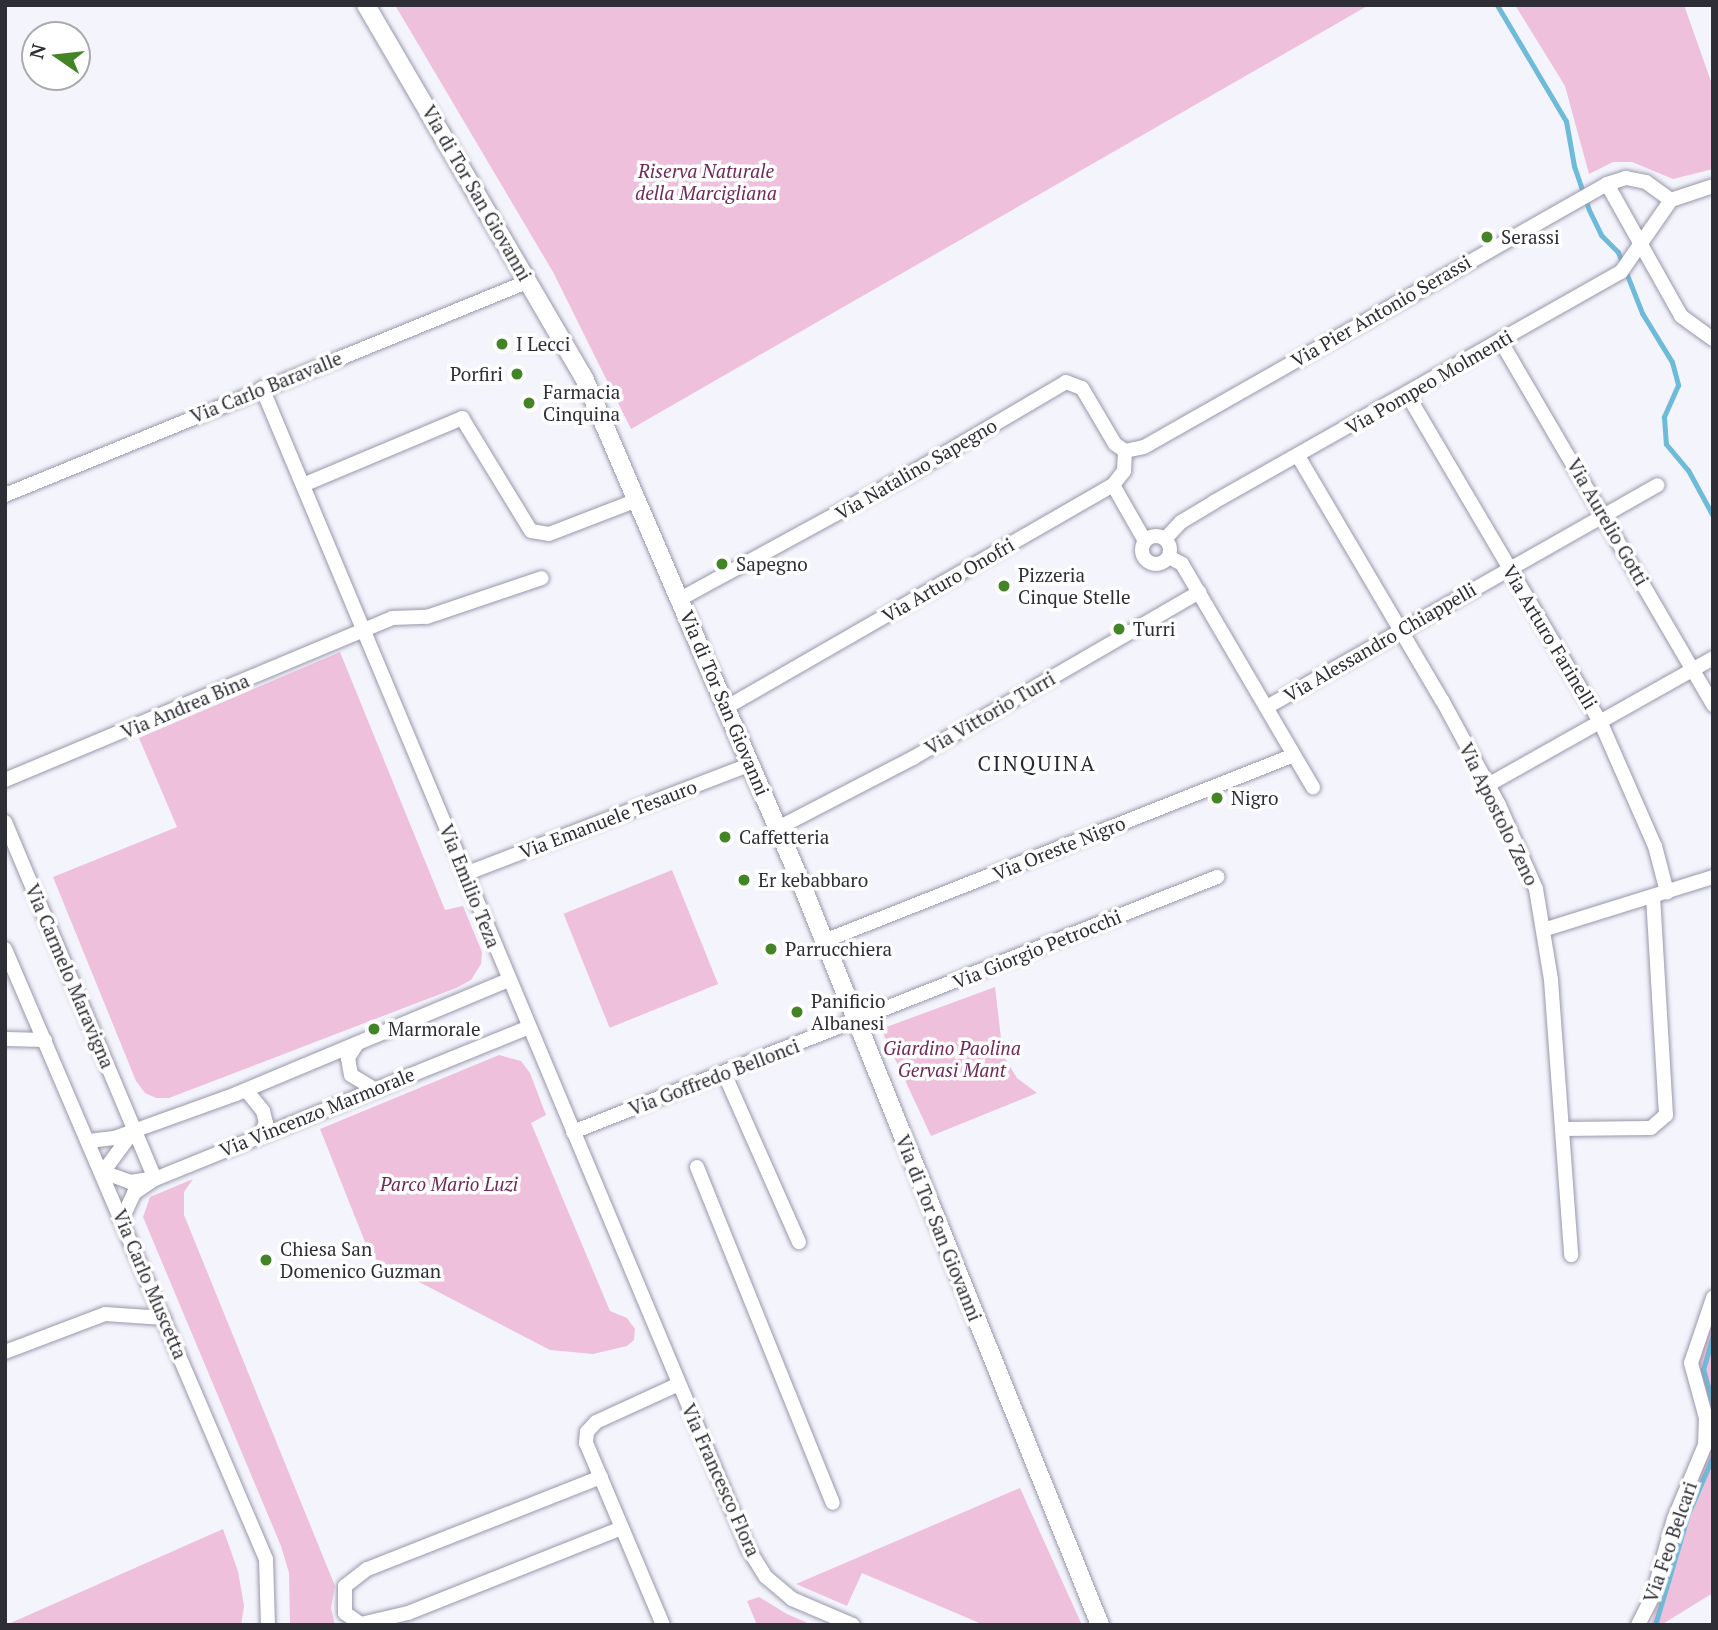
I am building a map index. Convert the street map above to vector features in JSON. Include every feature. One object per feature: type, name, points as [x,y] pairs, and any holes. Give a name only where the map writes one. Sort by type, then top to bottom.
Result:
[{"type":"street","name":"Via di Tor San Giovanni","points":[[366,5],[584,378],[778,828],[1100,1625]]},
{"type":"street","name":"Via Pier Antonio Serassi","points":[[1125,451],[1155,441],[1607,184],[1626,178],[1646,182],[1671,201]]},
{"type":"street","points":[[1607,184],[1681,316],[1713,339]]},
{"type":"street","points":[[1671,201],[1713,186]]},
{"type":"street","name":"Via Pompeo Molmenti","points":[[1165,539],[1181,522],[1621,272],[1671,201]]},
{"type":"street","name":"Via Carlo Baravalle","points":[[5,495],[529,281]]},
{"type":"street","name":"Via Aurelio Gotti","points":[[1500,340],[1713,705]]},
{"type":"street","name":"Via Natalino Sapegno","points":[[680,599],[915,471],[1066,382],[1082,387],[1115,444],[1125,451]]},
{"type":"street","name":"Via Emilio Teza","points":[[262,388],[679,1384]]},
{"type":"street","name":"Via Arturo Farinelli","points":[[1407,394],[1600,721],[1655,846],[1667,892]]},
{"type":"street","points":[[303,485],[462,418],[531,531],[549,534],[636,500]]},
{"type":"street","points":[[1125,451],[1124,471],[1113,485],[1145,541],[1143,555],[1149,562],[1158,564],[1169,557]]},
{"type":"street","name":"Via Apostolo Zeno","points":[[1298,456],[1402,631],[1488,785],[1532,877],[1546,929],[1571,1255]]},
{"type":"street","name":"Via Arturo Onofri","points":[[727,707],[1113,485]]},
{"type":"street","name":"Via Alessandro Chiappelli","points":[[1267,707],[1657,485]]},
{"type":"street","points":[[1145,541],[1153,537],[1165,539],[1169,557],[1182,564],[1313,787]]},
{"type":"street","name":"Via Andrea Bina","points":[[5,780],[392,618],[427,617],[541,578]]},
{"type":"street","name":"Via Vittorio Turri","points":[[778,828],[913,758],[1199,592]]},
{"type":"street","points":[[1488,785],[1713,659]]},
{"type":"street","name":"Via Oreste Nigro","points":[[824,941],[1294,755]]},
{"type":"street","name":"Via Emanuele Tesauro","points":[[465,874],[751,764]]},
{"type":"street","name":"Via Carmelo Maravigna","points":[[5,822],[155,1179]]},
{"type":"street","name":"Via Giorgio Petrocchi","points":[[856,1021],[1217,877]]},
{"type":"street","points":[[1546,929],[1713,877]]},
{"type":"street","points":[[1563,1129],[1651,1129],[1666,1115],[1653,897]]},
{"type":"street","name":"Via Carlo Muscetta","points":[[5,949],[103,1172],[266,1559],[268,1625]]},
{"type":"street","points":[[89,1141],[135,1129],[246,1090],[509,980]]},
{"type":"street","name":"Via Goffredo Bellonci","points":[[573,1132],[856,1021]]},
{"type":"street","name":"Via Vincenzo Marmorale","points":[[122,1219],[134,1193],[155,1179],[261,1133],[529,1027]]},
{"type":"street","points":[[5,1039],[45,1041]]},
{"type":"street","points":[[357,1044],[348,1058],[351,1075],[374,1089]]},
{"type":"street","points":[[724,1073],[799,1242]]},
{"type":"street","points":[[246,1090],[263,1111],[266,1123],[261,1133]]},
{"type":"street","points":[[135,1129],[103,1172],[130,1182],[155,1179]]},
{"type":"street","points":[[698,1167],[833,1503]]},
{"type":"street","name":"Via Feo Belcari","points":[[1638,1625],[1653,1595],[1674,1519],[1705,1445],[1706,1418],[1691,1363],[1713,1298]]},
{"type":"street","points":[[5,1352],[105,1314],[164,1318]]},
{"type":"street","name":"Via Francesco Flora","points":[[663,1625],[586,1443],[587,1432],[596,1422],[679,1384],[749,1550],[766,1577],[792,1599],[853,1625]]},
{"type":"street","points":[[601,1477],[367,1569],[345,1586],[345,1613],[361,1624],[408,1612],[622,1528]]},
{"type":"green space","name":"Riserva Naturale della Marcigliana","points":[[395,5],[1369,5],[631,429],[553,272]]},
{"type":"green space","points":[[1515,5],[1684,5],[1713,87],[1713,169],[1673,179],[1632,162],[1613,162],[1589,174],[1565,86]]},
{"type":"green space","points":[[340,652],[445,910],[463,906],[482,952],[481,964],[471,980],[456,988],[169,1098],[156,1098],[145,1093],[136,1081],[53,877],[177,827],[139,738]]},
{"type":"green space","points":[[672,870],[718,984],[610,1028],[564,914]]},
{"type":"green space","name":"Giardino Paolina Gervasi Mant","points":[[995,987],[1003,1055],[1017,1078],[1037,1093],[931,1136],[881,1029]]},
{"type":"green space","name":"Parco Mario Luzi","points":[[499,1055],[521,1061],[530,1073],[546,1115],[531,1123],[610,1311],[627,1318],[635,1329],[634,1340],[627,1346],[593,1354],[550,1350],[371,1257],[320,1129]]},
{"type":"green space","points":[[193,1179],[184,1192],[184,1215],[335,1586],[331,1608],[335,1625],[290,1625],[289,1573],[281,1546],[143,1217],[150,1197]]},
{"type":"green space","points":[[1713,1309],[1713,1432],[1695,1368]]},
{"type":"green space","points":[[1713,1436],[1713,1593],[1661,1625],[1651,1625],[1684,1505]]},
{"type":"green space","points":[[1020,1488],[1082,1625],[984,1625],[862,1573],[847,1606],[796,1584]]},
{"type":"green space","points":[[223,1529],[238,1571],[244,1606],[241,1625],[6,1625]]},
{"type":"green space","points":[[759,1597],[812,1625],[757,1625],[747,1601]]},
{"type":"waterway","points":[[1497,5],[1566,121],[1574,166],[1589,210],[1601,235],[1618,252],[1642,313],[1672,362],[1678,385],[1664,417],[1666,444],[1688,470],[1713,516]]},
{"type":"waterway","points":[[1713,1335],[1703,1369],[1713,1405]]},
{"type":"waterway","points":[[1655,1625],[1688,1514],[1713,1456]]},
{"type":"place","name":"Serassi","points":[[1487,237]]},
{"type":"place","name":"I Lecci","points":[[502,344]]},
{"type":"place","name":"Porfiri","points":[[517,374]]},
{"type":"place","name":"Farmacia Cinquina","points":[[529,403]]},
{"type":"place","name":"Sapegno","points":[[722,564]]},
{"type":"place","name":"Pizzeria Cinque Stelle","points":[[1004,586]]},
{"type":"place","name":"Turri","points":[[1119,629]]},
{"type":"place","name":"Nigro","points":[[1217,798]]},
{"type":"place","name":"Caffetteria","points":[[725,837]]},
{"type":"place","name":"Er kebabbaro","points":[[744,880]]},
{"type":"place","name":"Parrucchiera","points":[[771,949]]},
{"type":"place","name":"Panificio Albanesi","points":[[797,1012]]},
{"type":"place","name":"Marmorale","points":[[374,1029]]},
{"type":"place","name":"Chiesa San Domenico Guzman","points":[[266,1260]]},
{"type":"district","name":"CINQUINA","points":[[1037,763]]}]
